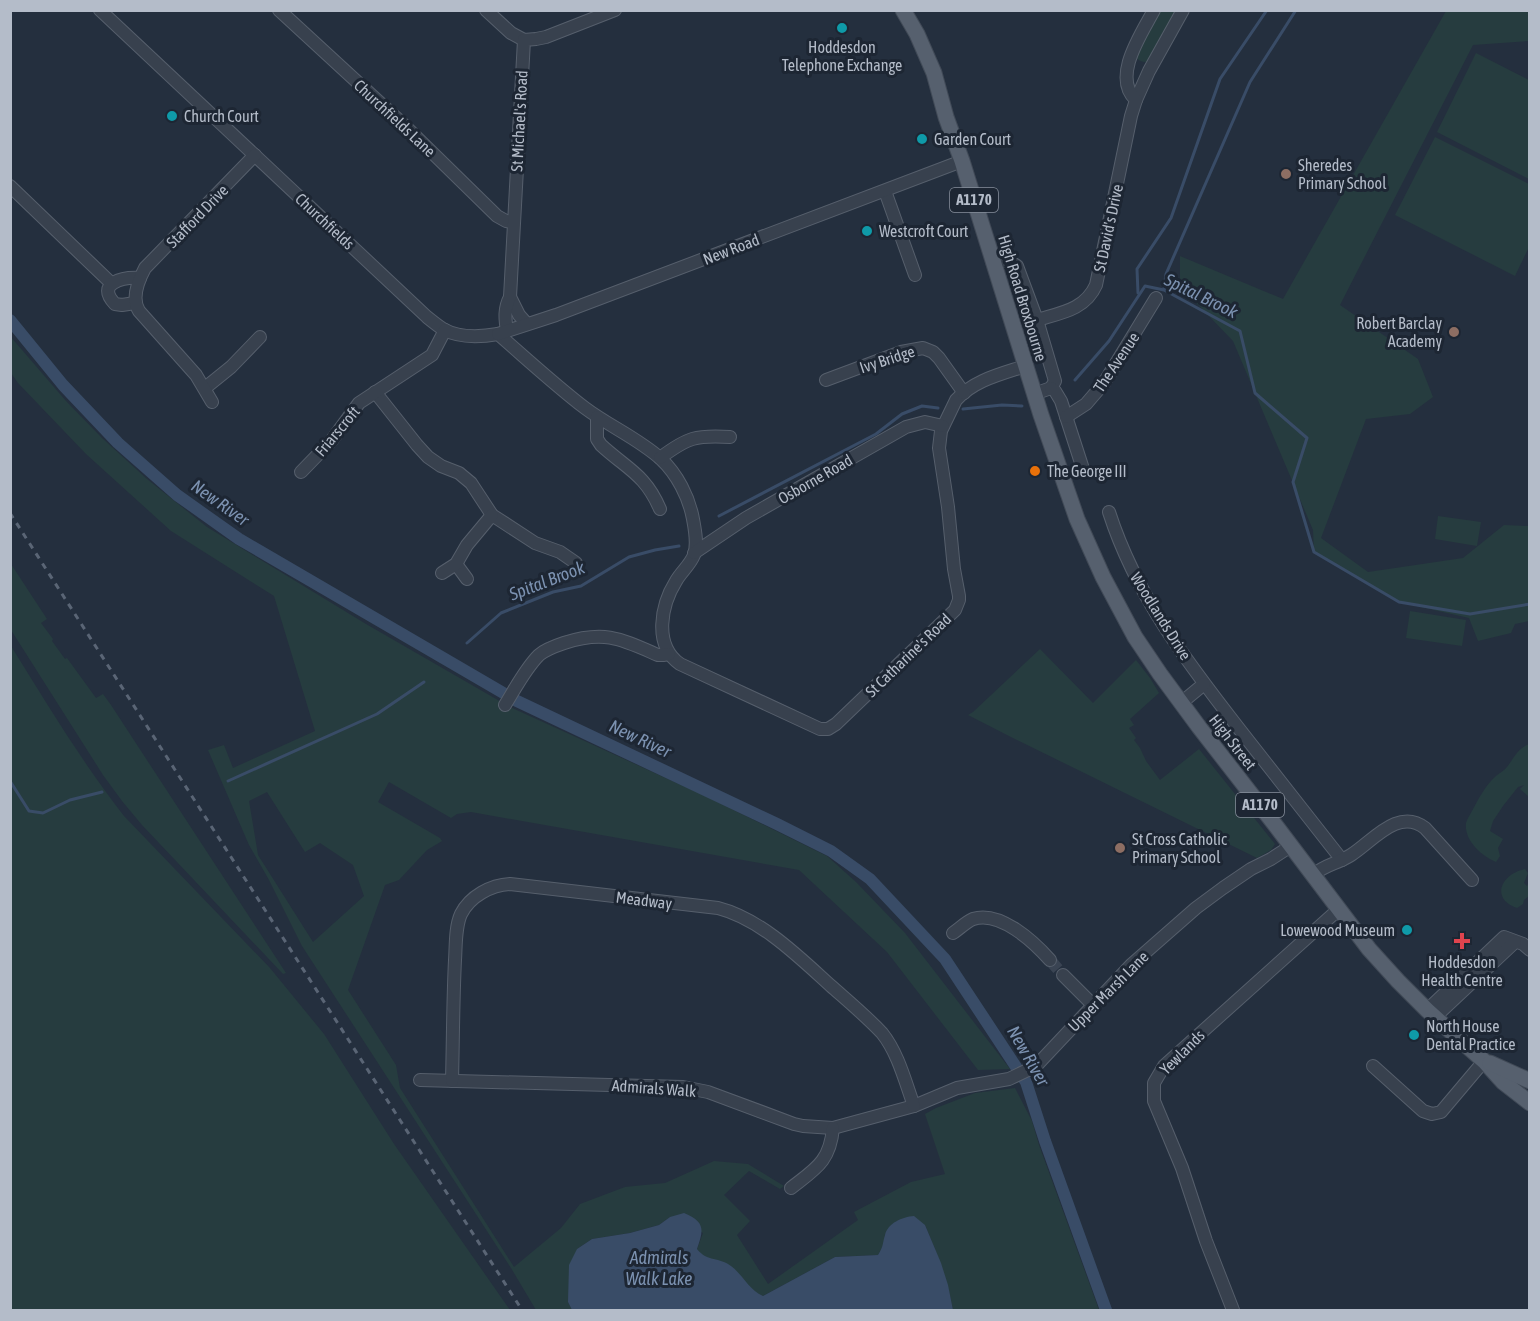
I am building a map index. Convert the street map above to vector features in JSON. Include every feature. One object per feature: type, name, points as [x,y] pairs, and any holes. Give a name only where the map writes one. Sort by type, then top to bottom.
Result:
[{"type":"main road","name":"High Road Broxbourne","points":[[903,10],[917,34],[934,73],[1034,394]]},
{"type":"main road","name":"High Street","points":[[1034,394],[1077,519],[1103,577],[1140,645],[1181,703],[1384,967],[1431,1014],[1484,1061],[1503,1082],[1530,1103]]},
{"type":"main road","name":"High Street","points":[[1484,1061],[1530,1081]]},
{"type":"street","name":"Churchfields","points":[[100,10],[427,317],[445,330],[474,336],[502,332]]},
{"type":"street","name":"Churchfields Lane","points":[[279,10],[405,126],[497,216],[513,222]]},
{"type":"street","points":[[486,10],[511,33],[524,40],[546,37],[615,10]]},
{"type":"street","points":[[1136,100],[1130,93],[1127,78],[1128,60],[1154,10]]},
{"type":"street","name":"St David's Drive","points":[[1037,320],[1077,307],[1094,290],[1136,100],[1149,71],[1183,10]]},
{"type":"street","name":"St Michael's Road","points":[[502,332],[506,305],[510,297],[524,40]]},
{"type":"street","points":[[1128,60],[1140,64],[1149,71]]},
{"type":"street","name":"Stafford Drive","points":[[135,303],[140,278],[146,268],[255,155]]},
{"type":"street","name":"New Road","points":[[502,332],[556,315],[962,161]]},
{"type":"street","points":[[11,187],[111,283]]},
{"type":"street","points":[[885,191],[915,274]]},
{"type":"street","points":[[992,261],[1009,261],[1017,266],[1037,320],[1055,381],[1051,388],[1034,394]]},
{"type":"street","points":[[140,278],[120,279],[111,283],[109,296],[115,304],[135,303],[139,311],[196,375],[212,402]]},
{"type":"street","points":[[510,297],[519,315],[527,324]]},
{"type":"street","name":"The Avenue","points":[[1066,417],[1086,404],[1104,383],[1156,298]]},
{"type":"street","name":"Friarscroft","points":[[300,472],[332,440],[354,409],[375,392],[432,355],[445,330]]},
{"type":"street","points":[[502,332],[567,394],[597,417],[660,458],[674,475],[687,497],[696,541],[694,553],[673,586],[664,612],[662,633],[669,654]]},
{"type":"street","points":[[205,388],[231,367],[260,337]]},
{"type":"street","name":"Ivy Bridge","points":[[826,380],[901,352],[923,348],[933,352],[939,358],[963,393]]},
{"type":"street","name":"St Catharine's Road","points":[[505,705],[536,658],[546,650],[592,636],[617,639],[658,655],[669,654],[680,664],[820,729],[828,729],[836,724],[958,605],[960,596],[954,569],[939,448],[941,431],[956,400],[963,393],[986,379],[1025,366]]},
{"type":"street","points":[[1051,388],[1059,397],[1083,469]]},
{"type":"street","name":"Friarscroft","points":[[375,392],[417,445],[435,462],[459,473],[471,483],[492,516]]},
{"type":"street","points":[[597,417],[597,439],[601,445],[638,474],[655,497],[660,509]]},
{"type":"street","name":"Osborne Road","points":[[694,553],[746,518],[906,427],[925,422],[943,426]]},
{"type":"street","points":[[660,458],[681,443],[694,438],[730,437]]},
{"type":"street","name":"Woodlands Drive","points":[[1109,512],[1128,563],[1148,602],[1204,684],[1341,860]]},
{"type":"street","points":[[442,573],[456,564],[467,545],[492,516],[535,543],[560,552],[576,563]]},
{"type":"street","points":[[456,564],[467,579]]},
{"type":"street","points":[[1181,703],[1204,684]]},
{"type":"street","points":[[1313,875],[1322,867],[1353,854],[1388,827],[1411,821],[1422,825],[1472,880]]},
{"type":"street","name":"Upper Marsh Lane","points":[[914,1106],[957,1088],[1009,1079],[1033,1068],[1131,965],[1196,909],[1242,875],[1291,846]]},
{"type":"street","name":"Meadway","points":[[452,1081],[454,981],[460,916],[473,900],[489,888],[510,884],[718,908],[751,921],[802,960],[882,1033],[894,1052],[914,1106]]},
{"type":"street","name":"Yewlands","points":[[1233,1311],[1206,1241],[1182,1168],[1154,1101],[1154,1083],[1164,1066],[1339,909]]},
{"type":"street","points":[[953,933],[973,919],[991,918],[1010,926],[1038,947],[1050,960]]},
{"type":"street","points":[[1431,1014],[1510,939],[1530,950]]},
{"type":"street","points":[[1064,975],[1093,1005]]},
{"type":"street","points":[[1373,1066],[1423,1112],[1432,1114],[1441,1112],[1445,1108],[1484,1061]]},
{"type":"street","name":"Admirals Walk","points":[[420,1080],[683,1086],[708,1092],[794,1124],[817,1128],[833,1128],[914,1106]]},
{"type":"street","points":[[791,1188],[823,1161],[830,1149],[833,1128]]},
{"type":"green space","points":[[1159,11],[1178,11],[1149,62],[1143,62],[1134,56]]},
{"type":"green space","points":[[1446,11],[1529,11],[1529,41],[1473,45],[1340,305],[1418,359],[1433,397],[1410,414],[1366,419],[1321,538],[1368,572],[1463,558],[1504,525],[1529,526],[1529,621],[1515,624],[1511,633],[1478,641],[1469,618],[1399,602],[1314,552],[1313,530],[1233,341],[1180,286],[1180,256],[1283,299]]},
{"type":"green space","points":[[1476,53],[1529,80],[1529,179],[1437,132]]},
{"type":"green space","points":[[1435,137],[1529,184],[1529,247],[1515,276],[1395,215]]},
{"type":"green space","points":[[10,336],[66,401],[102,438],[147,479],[207,527],[366,624],[510,707],[703,795],[827,856],[856,882],[905,933],[1010,1069],[978,1070],[887,952],[799,870],[471,812],[457,814],[451,818],[389,782],[378,802],[442,841],[427,850],[399,880],[385,885],[348,990],[396,1065],[400,1088],[514,1267],[561,1228],[580,1204],[625,1187],[665,1183],[714,1161],[748,1164],[784,1186],[780,1189],[749,1171],[724,1195],[750,1221],[737,1235],[768,1284],[858,1220],[854,1212],[911,1182],[945,1174],[925,1114],[975,1093],[1015,1088],[1032,1121],[1099,1310],[953,1310],[942,1267],[925,1225],[885,1234],[884,1245],[878,1255],[835,1257],[763,1296],[702,1256],[697,1249],[703,1233],[670,1217],[659,1225],[630,1233],[592,1239],[577,1249],[568,1302],[572,1310],[536,1310],[302,946],[249,845],[208,750],[224,745],[233,768],[315,731],[274,596],[171,531],[86,454],[11,373]],"holes":[[[267,792],[305,852],[320,843],[353,865],[364,896],[313,942],[258,855],[249,801]]]},
{"type":"green space","points":[[1438,516],[1481,522],[1477,546],[1435,539]]},
{"type":"green space","points":[[11,564],[47,619],[41,623],[53,639],[52,641],[96,698],[103,694],[111,705],[286,973],[283,974],[142,825],[103,775],[11,630]]},
{"type":"green space","points":[[1410,611],[1466,620],[1462,646],[1406,638]]},
{"type":"green space","points":[[11,646],[79,754],[124,816],[270,968],[324,1034],[394,1144],[510,1310],[11,1310]]},
{"type":"green space","points":[[1040,649],[1093,703],[1136,660],[1159,693],[1130,719],[1134,725],[1129,728],[1146,761],[1160,780],[1199,749],[1275,844],[1271,850],[1257,858],[968,715]]},
{"type":"green space","points":[[1529,744],[1529,797],[1520,789],[1524,785],[1518,787],[1493,821],[1490,831],[1503,839],[1498,848],[1500,856],[1496,862],[1485,856],[1471,842],[1466,823],[1489,784],[1506,768],[1519,751]]},
{"type":"green space","points":[[1525,869],[1528,873],[1524,883],[1527,886],[1529,882],[1529,896],[1517,908],[1503,899],[1502,887],[1510,876]]},
{"type":"water","name":"Admirals Walk Lake","points":[[684,1213],[696,1220],[701,1227],[697,1249],[709,1258],[731,1266],[763,1296],[835,1257],[878,1255],[889,1227],[900,1219],[914,1216],[925,1225],[941,1263],[953,1310],[572,1310],[568,1302],[569,1265],[577,1249],[592,1239],[630,1233],[659,1225],[670,1217]]},
{"type":"waterway","points":[[1138,293],[1137,269],[1171,218],[1220,79],[1267,10]]},
{"type":"waterway","points":[[1164,289],[1166,274],[1250,82],[1296,10]]},
{"type":"waterway","name":"Spital Brook","points":[[1075,380],[1109,341],[1145,286],[1164,290],[1240,331],[1255,393],[1307,438],[1293,482],[1314,552],[1399,602],[1470,614],[1530,604]]},
{"type":"waterway","name":"New River","points":[[10,320],[63,385],[118,443],[177,495],[239,539],[517,701],[831,851],[870,879],[945,959],[1026,1082],[1106,1310]]},
{"type":"waterway","name":"Spital Brook","points":[[963,409],[1002,405],[1022,406]]},
{"type":"waterway","name":"Spital Brook","points":[[719,516],[876,434],[902,414],[922,406],[938,408]]},
{"type":"waterway","name":"Spital Brook","points":[[467,643],[501,613],[553,592],[581,586],[629,557],[679,546]]},
{"type":"waterway","name":"Spital Brook","points":[[228,781],[377,714],[424,682]]},
{"type":"waterway","name":"Spital Brook","points":[[10,781],[29,811],[43,813],[70,800],[102,792]]},
{"type":"tunnel","points":[[1050,960],[1063,975]]},
{"type":"railway","points":[[10,513],[522,1310]]},
{"type":"place","name":"Hoddesdon Telephone Exchange","points":[[842,28]]},
{"type":"place","name":"Church Court","points":[[172,116]]},
{"type":"place","name":"Garden Court","points":[[922,139]]},
{"type":"place","name":"Sheredes Primary School","points":[[1286,174]]},
{"type":"place","name":"Westcroft Court","points":[[867,231]]},
{"type":"place","name":"Robert Barclay Academy","points":[[1454,332]]},
{"type":"place","name":"The George III","points":[[1035,471]]},
{"type":"place","name":"St Cross Catholic Primary School","points":[[1120,848]]},
{"type":"place","name":"Lowewood Museum","points":[[1407,930]]},
{"type":"place","name":"Hoddesdon Health Centre","points":[[1462,941]]},
{"type":"place","name":"North House Dental Practice","points":[[1414,1035]]}]
